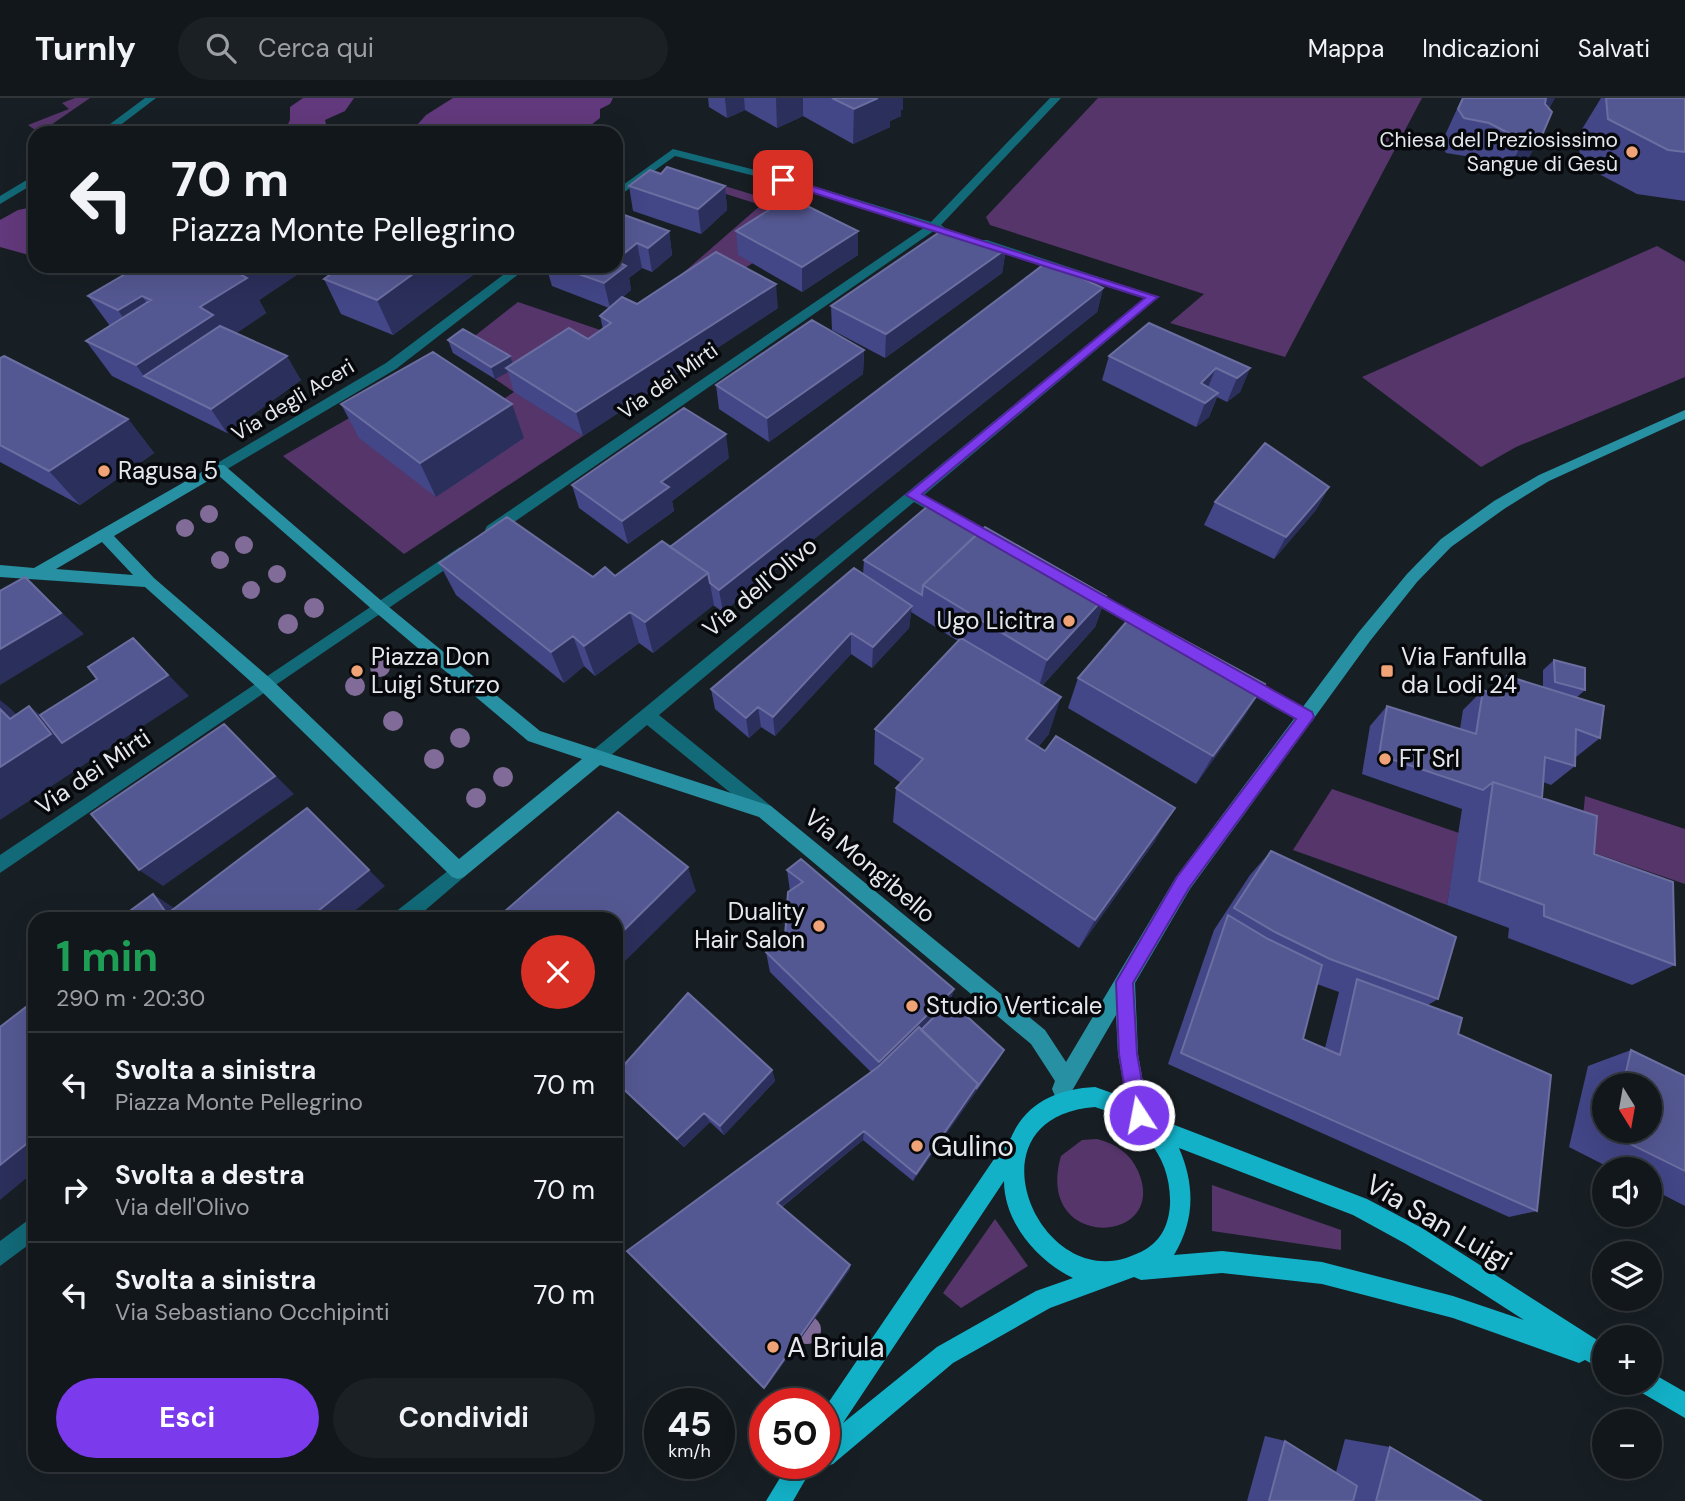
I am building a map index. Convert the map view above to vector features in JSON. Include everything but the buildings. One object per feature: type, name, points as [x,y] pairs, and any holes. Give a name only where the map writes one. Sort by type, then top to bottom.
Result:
[{"type":"main road","points":[[840,1407],[1024,1132],[1037,1117],[1052,1105],[1095,1097],[1117,1104],[1146,1122],[1174,1160],[1181,1188],[1180,1214],[1171,1238],[1155,1258],[1126,1272],[1044,1299],[945,1355],[840,1442]]},
{"type":"main road","name":"Via San Luigi","points":[[1146,1122],[1359,1207],[1414,1236],[1592,1352]]},
{"type":"main road","points":[[1024,1132],[1015,1154],[1013,1179],[1018,1204],[1029,1227],[1046,1249],[1068,1265],[1093,1273],[1126,1272]]},
{"type":"main road","name":"Via San Luigi","points":[[1126,1272],[1222,1262],[1322,1273],[1453,1307],[1592,1355]]},
{"type":"main road","points":[[1662,1392],[1685,1406]]},
{"type":"street","points":[[113,126],[151,98]]},
{"type":"street","name":"Via dei Mirti","points":[[0,864],[940,228],[1056,98]]},
{"type":"street","points":[[623,190],[673,152],[783,180],[940,228]]},
{"type":"street","points":[[0,201],[28,183]]},
{"type":"street","name":"Via dell'Olivo","points":[[409,912],[1153,297],[972,238]]},
{"type":"street","name":"Via degli Aceri","points":[[13,588],[391,366],[514,273]]},
{"type":"street","points":[[1052,1105],[1183,883],[1364,637],[1412,578],[1446,543],[1499,505],[1544,478],[1685,414]]},
{"type":"street","name":"Via Mongibello","points":[[219,468],[379,607],[534,736],[765,811],[1038,1037],[1067,1081]]},
{"type":"street","points":[[913,495],[1008,549]]},
{"type":"street","points":[[104,536],[149,582],[265,684],[458,872]]},
{"type":"street","points":[[0,571],[149,582]]},
{"type":"street","points":[[1068,582],[1163,636]]},
{"type":"street","points":[[1223,670],[1306,717]]},
{"type":"street","points":[[647,715],[765,811]]},
{"type":"street","points":[[1125,982],[1128,1054],[1146,1122]]},
{"type":"street","points":[[0,1255],[28,1232]]},
{"type":"shaded area","points":[[75,98],[90,98],[49,126],[28,125],[69,109],[62,103]]},
{"type":"shaded area","points":[[303,98],[354,98],[345,111],[325,120],[326,126],[287,126],[290,107]]},
{"type":"shaded area","points":[[453,98],[613,98],[610,104],[600,109],[600,118],[590,126],[416,126],[426,115]]},
{"type":"shaded area","points":[[1098,98],[1422,98],[1285,357],[1170,323],[1204,294],[990,225],[986,217]]},
{"type":"shaded area","points":[[682,173],[807,211],[739,255],[753,263],[737,273],[628,321],[761,205],[675,178]]},
{"type":"shaded area","points":[[28,208],[28,255],[0,247],[0,220],[18,210]]},
{"type":"shaded area","points":[[1657,246],[1685,262],[1685,377],[1516,447],[1481,467],[1362,377]]},
{"type":"shaded area","points":[[518,302],[612,334],[515,392],[583,436],[404,554],[283,456],[426,374],[484,412],[514,392],[495,379],[514,369],[467,342]]},
{"type":"shaded area","points":[[1332,789],[1459,833],[1447,905],[1293,850]]},
{"type":"shaded area","points":[[1585,796],[1685,829],[1685,884],[1580,848]]},
{"type":"shaded area","points":[[1097,1139],[1122,1150],[1138,1171],[1143,1196],[1136,1214],[1121,1225],[1101,1228],[1082,1223],[1066,1209],[1058,1187],[1061,1156],[1082,1140]]},
{"type":"shaded area","points":[[1212,1185],[1341,1230],[1341,1250],[1212,1231]]},
{"type":"shaded area","points":[[995,1219],[1028,1266],[961,1308],[943,1293]]},
{"type":"place","name":"Chiesa del Preziosissimo Sangue di Gesù","points":[[1632,152]]},
{"type":"place","name":"Ragusa 5","points":[[104,471]]},
{"type":"place","name":"Ugo Licitra","points":[[1069,621]]},
{"type":"place","name":"Piazza Don Luigi Sturzo","points":[[357,671]]},
{"type":"place","name":"Via Fanfulla da Lodi 24","points":[[1387,671]]},
{"type":"place","name":"FT Srl","points":[[1385,759]]},
{"type":"place","name":"Duality Hair Salon","points":[[819,926]]},
{"type":"place","name":"Studio Verticale","points":[[912,1006]]},
{"type":"place","name":"Gulino","points":[[917,1146]]},
{"type":"place","name":"A Briula","points":[[773,1347]]},
{"type":"route","points":[[783,180],[1153,297],[913,495],[1306,717],[1183,883],[1125,982],[1128,1054],[1139,1115]]}]
